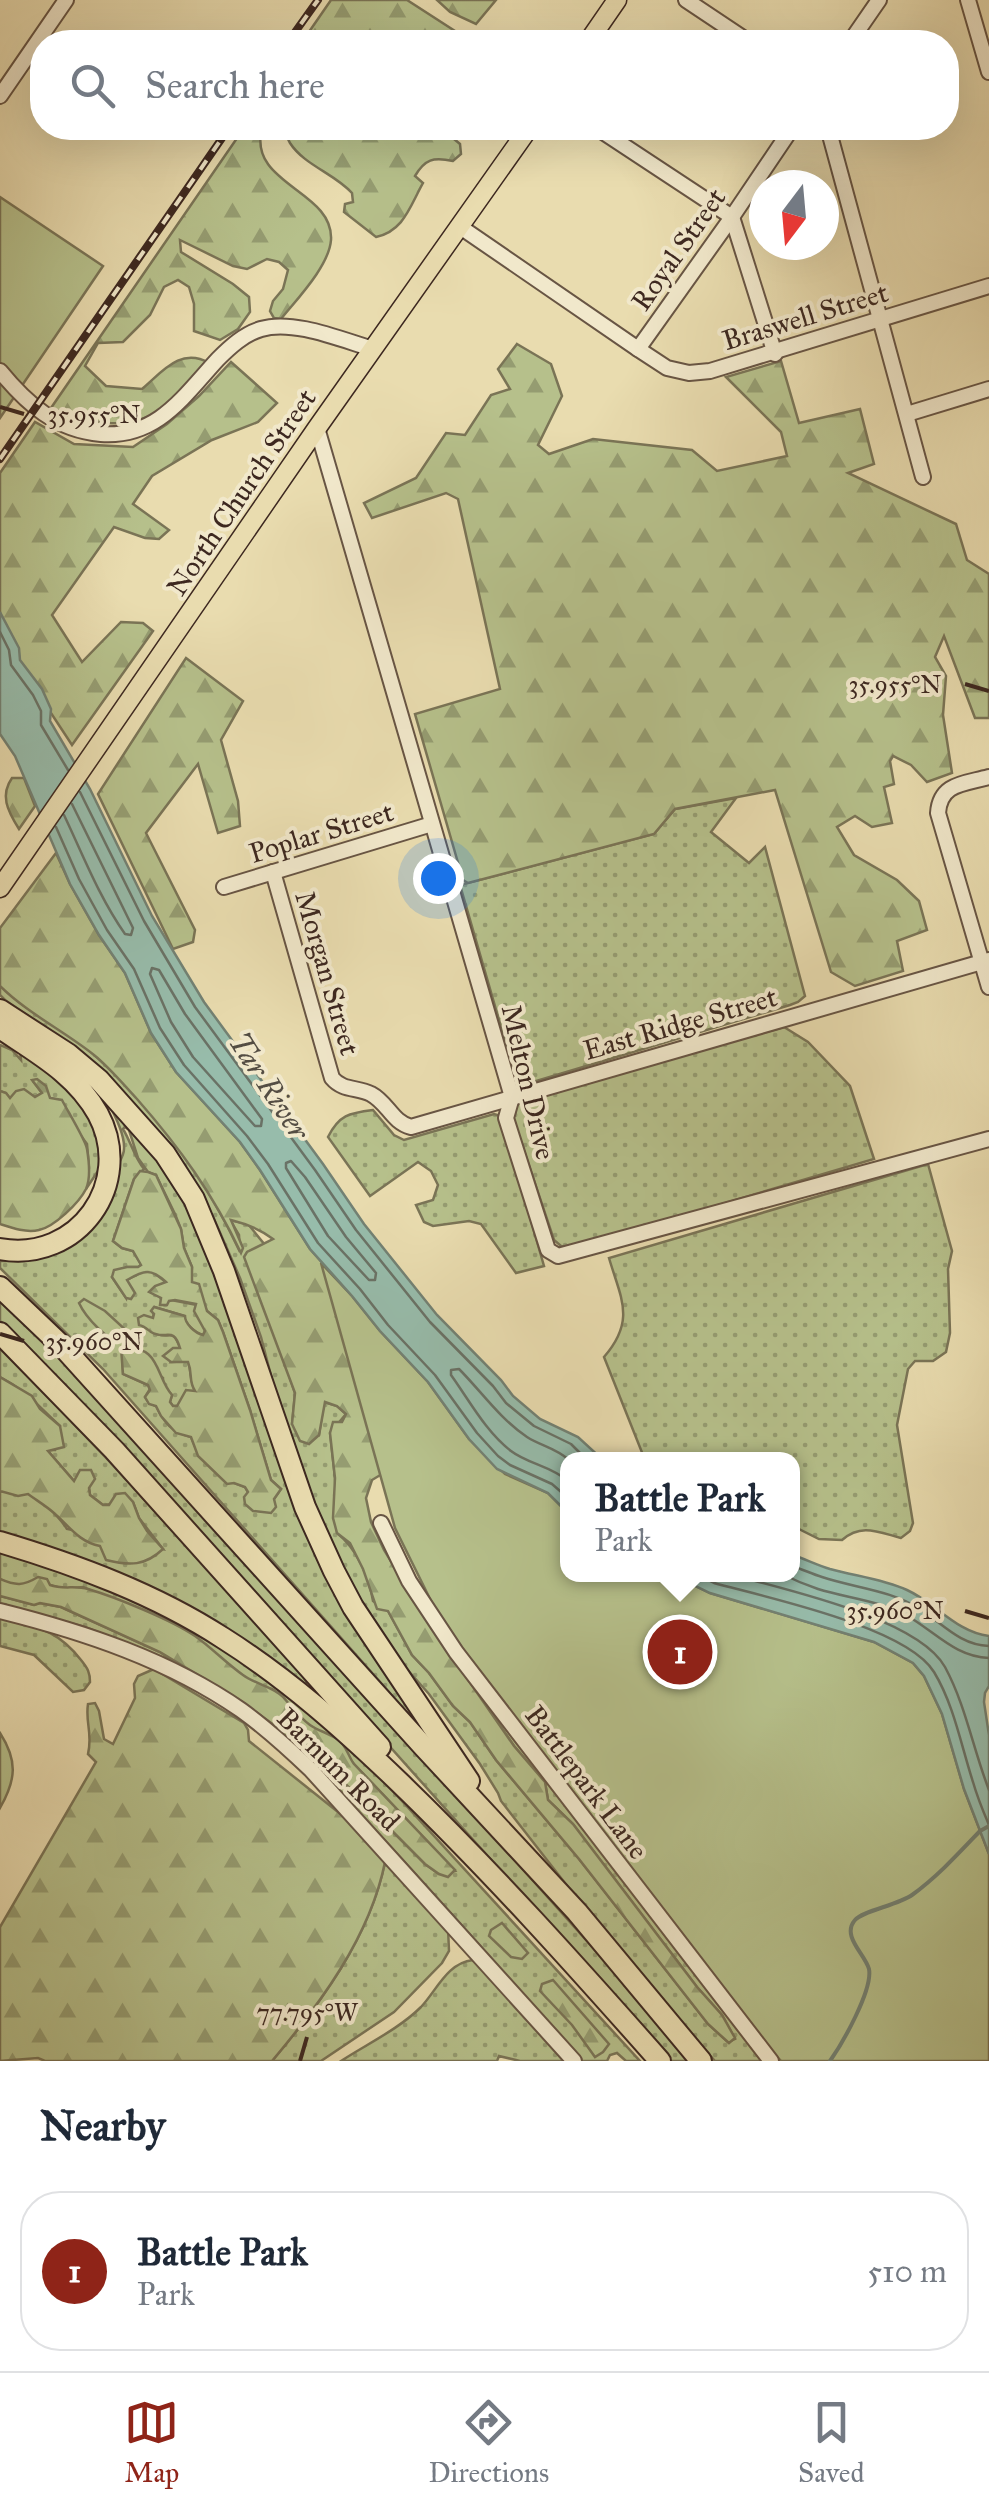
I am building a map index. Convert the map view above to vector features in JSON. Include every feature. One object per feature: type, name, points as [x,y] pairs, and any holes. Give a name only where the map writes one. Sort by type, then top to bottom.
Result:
[{"type":"highway","points":[[0,1249],[40,1250],[81,1227],[104,1186],[109,1148],[103,1125],[81,1089],[1,1014]]},
{"type":"highway","points":[[1,1014],[68,1054],[99,1080],[165,1154],[194,1199],[224,1271],[305,1507],[334,1572],[353,1607],[503,1833]]},
{"type":"highway","points":[[0,1287],[63,1347],[577,1912],[701,2061]]},
{"type":"highway","points":[[0,1332],[114,1450],[423,1796],[441,1822]]},
{"type":"highway","points":[[0,1542],[96,1574],[165,1605],[222,1637],[266,1668],[344,1730],[441,1822],[660,2061]]},
{"type":"main road","points":[[596,30],[617,0]]},
{"type":"main road","name":"North Church Street","points":[[5,881],[520,140]]},
{"type":"street","points":[[45,30],[66,0]]},
{"type":"street","points":[[686,0],[731,30]]},
{"type":"street","points":[[858,30],[879,0]]},
{"type":"street","points":[[968,0],[989,72]]},
{"type":"street","points":[[0,96],[30,52]]},
{"type":"street","points":[[615,140],[732,217],[774,354]]},
{"type":"street","name":"Royal Street","points":[[638,349],[784,140]]},
{"type":"street","points":[[831,140],[924,477]]},
{"type":"street","name":"Braswell Street","points":[[459,226],[638,349],[668,368],[689,373],[710,372],[774,354],[989,286]]},
{"type":"street","points":[[4,376],[26,401],[50,418],[88,432],[124,433],[155,423],[225,352],[260,329],[287,327],[373,349]]},
{"type":"street","points":[[907,414],[989,388]]},
{"type":"street","name":"Melton Drive","points":[[317,428],[512,1097],[506,1118],[548,1250],[558,1256],[989,1139]]},
{"type":"street","points":[[989,777],[945,792],[939,800],[938,813],[985,961],[989,988]]},
{"type":"street","name":"Poplar Street","points":[[224,887],[432,824]]},
{"type":"street","name":"Morgan Street","points":[[273,872],[332,1078],[339,1086]]},
{"type":"street","name":"East Ridge Street","points":[[339,1086],[375,1096],[395,1119],[411,1126],[985,961]]},
{"type":"street","name":"Battlepark Lane","points":[[381,1523],[408,1582],[456,1652],[771,2061]]},
{"type":"street","name":"Barnum Road","points":[[0,1611],[135,1652],[240,1709],[273,1734],[312,1770],[574,2061]]},
{"type":"green space","points":[[331,0],[407,0],[453,30],[310,30]]},
{"type":"green space","points":[[437,0],[496,0],[476,24],[450,12]]},
{"type":"green space","points":[[236,140],[261,140],[267,163],[319,209],[328,223],[329,250],[311,282],[281,319],[274,318],[270,311],[283,289],[288,270],[279,262],[267,259],[247,269],[233,266],[180,240],[181,252],[249,297],[250,312],[238,329],[220,340],[194,331],[194,304],[189,287],[178,280],[164,287],[150,315],[123,342],[98,343],[85,366],[106,386],[142,389],[181,359],[209,363],[182,392],[150,416],[122,423],[94,421],[51,408]]},
{"type":"green space","points":[[289,140],[455,140],[461,154],[453,161],[435,160],[422,166],[415,176],[423,183],[405,216],[393,229],[376,237],[344,212],[345,204],[353,202],[352,193]]},
{"type":"green space","points":[[0,197],[103,266],[0,418]]},
{"type":"green space","points":[[517,344],[551,364],[562,396],[538,445],[549,454],[593,439],[692,450],[717,471],[787,456],[781,432],[726,377],[781,361],[799,423],[860,409],[874,464],[848,473],[956,524],[967,560],[989,574],[989,718],[975,718],[944,636],[935,657],[946,676],[943,715],[952,773],[927,782],[911,765],[893,756],[890,761],[894,784],[884,787],[892,823],[872,827],[855,816],[837,827],[854,855],[897,880],[919,901],[927,930],[897,941],[903,971],[855,986],[831,972],[775,790],[675,809],[654,834],[468,883],[463,880],[415,714],[500,689],[458,499],[446,493],[372,518],[364,503],[416,478],[446,433],[465,435],[491,395],[510,389],[498,369]]},
{"type":"green space","points":[[231,362],[277,403],[258,422],[212,440],[152,476],[133,504],[169,530],[159,539],[114,527],[52,615],[82,662],[121,622],[143,623],[153,631],[72,745],[20,666],[0,625],[0,473],[35,422],[74,444],[133,447],[167,424]]},
{"type":"green space","points":[[186,658],[243,701],[221,740],[238,801],[240,826],[218,833],[198,764],[146,833],[195,930],[193,942],[173,949],[98,794]]},
{"type":"green space","points":[[12,778],[24,778],[35,806],[19,829],[6,803],[6,790]]},
{"type":"green space","points":[[736,798],[711,832],[749,863],[765,847],[805,996],[790,1005],[533,1082],[519,1080],[460,885],[654,834],[675,809]]},
{"type":"green space","points":[[56,853],[99,935],[125,973],[151,1033],[176,1072],[240,1142],[310,1249],[352,1296],[402,1462],[372,1480],[366,1498],[371,1522],[384,1550],[426,1619],[514,1746],[545,1782],[548,1800],[573,1824],[722,2015],[735,2038],[729,2043],[708,2024],[496,1760],[470,1722],[412,1655],[388,1611],[377,1609],[363,1569],[350,1543],[337,1533],[333,1518],[335,1478],[330,1433],[333,1422],[342,1422],[346,1414],[325,1402],[319,1435],[309,1444],[300,1441],[292,1424],[295,1393],[244,1257],[273,1239],[231,1220],[243,1248],[241,1253],[195,1172],[111,1070],[0,986],[0,928]]},
{"type":"green space","points":[[0,985],[87,1049],[141,1102],[196,1174],[240,1252],[239,1235],[230,1220],[248,1224],[265,1245],[248,1252],[295,1393],[292,1424],[319,1435],[324,1402],[346,1414],[330,1433],[337,1533],[361,1564],[373,1601],[388,1611],[412,1655],[470,1722],[496,1760],[708,2024],[728,2042],[735,2039],[722,2015],[573,1824],[548,1800],[545,1782],[514,1746],[472,1685],[765,2061],[715,2061],[632,1969],[501,1801],[480,1764],[429,1694],[388,1648],[328,1547],[283,1422],[261,1337],[214,1219],[63,1040],[5,1000],[0,995]]},
{"type":"green space","points":[[784,1027],[808,1042],[850,1086],[874,1159],[570,1249],[554,1240],[513,1118],[515,1102]]},
{"type":"green space","points":[[0,1045],[21,1060],[20,1050],[87,1104],[104,1162],[86,1189],[87,1144],[62,1101],[50,1098],[33,1081],[42,1093],[35,1097],[10,1099],[0,1091]]},
{"type":"green space","points":[[32,1080],[46,1086],[50,1098],[62,1100],[76,1125],[87,1149],[89,1175],[83,1195],[66,1214],[45,1228],[29,1231],[0,1224],[0,1091],[10,1098],[24,1089],[35,1097],[42,1093]]},
{"type":"green space","points":[[109,1104],[139,1134],[191,1211],[293,1488],[428,1736],[103,1369],[0,1268],[0,1261],[25,1261],[11,1256],[58,1249],[106,1184],[124,1149]],"holes":[[[123,1129],[129,1130],[138,1158],[148,1172],[156,1175],[175,1214],[192,1267],[191,1282],[223,1332],[271,1480],[281,1489],[274,1499],[248,1492],[199,1456],[191,1437],[169,1426],[156,1406],[149,1403],[145,1397],[148,1385],[123,1374],[122,1348],[163,1378],[163,1385],[172,1395],[170,1402],[177,1406],[196,1392],[188,1361],[171,1362],[180,1348],[175,1338],[147,1327],[155,1307],[184,1316],[200,1334],[205,1331],[197,1305],[161,1298],[167,1283],[153,1272],[144,1271],[127,1280],[126,1298],[112,1277],[141,1264],[133,1251],[113,1241],[134,1179],[144,1169],[138,1160]]]},
{"type":"green space","points":[[373,1110],[394,1135],[404,1140],[494,1114],[501,1116],[544,1266],[516,1273],[481,1224],[469,1221],[433,1226],[424,1222],[416,1205],[433,1200],[438,1185],[431,1171],[418,1162],[370,1196],[328,1137],[346,1116]]},
{"type":"green space","points":[[928,1164],[952,1251],[948,1269],[950,1333],[946,1352],[933,1361],[915,1361],[908,1369],[897,1425],[913,1523],[910,1531],[901,1538],[863,1530],[842,1540],[819,1539],[800,1530],[800,1452],[642,1452],[604,1357],[623,1320],[609,1258]]},
{"type":"green space","points":[[140,1171],[156,1175],[181,1229],[192,1267],[192,1282],[199,1284],[207,1311],[218,1320],[223,1332],[271,1480],[281,1489],[271,1513],[253,1511],[245,1504],[245,1487],[227,1484],[198,1456],[191,1437],[176,1433],[156,1406],[149,1404],[145,1397],[150,1390],[148,1385],[123,1374],[121,1348],[143,1351],[155,1363],[172,1395],[170,1402],[177,1406],[186,1390],[195,1391],[188,1362],[171,1362],[163,1356],[180,1348],[175,1337],[156,1334],[139,1325],[138,1318],[153,1318],[154,1307],[185,1316],[194,1330],[203,1335],[205,1331],[194,1311],[196,1304],[175,1300],[160,1305],[161,1298],[149,1292],[166,1282],[156,1274],[143,1273],[127,1280],[135,1293],[131,1299],[126,1298],[112,1277],[114,1270],[141,1265],[133,1251],[113,1241]]},
{"type":"green space","points":[[321,1263],[428,1382],[469,1439],[505,1474],[548,1493],[560,1505],[560,1582],[687,1582],[710,1593],[874,1642],[913,1663],[924,1676],[942,1714],[964,1789],[989,1854],[989,2061],[781,2061],[492,1690],[437,1613],[395,1528]]},
{"type":"green space","points":[[0,1296],[181,1486],[694,2061],[671,2061],[649,2037],[276,1619],[61,1382],[0,1321]]},
{"type":"green space","points":[[84,1299],[105,1311],[129,1333],[125,1339],[112,1339],[98,1328],[79,1303]]},
{"type":"green space","points":[[0,1347],[109,1461],[307,1682],[301,1687],[276,1667],[0,1536],[0,1491],[21,1492],[44,1503],[67,1529],[163,1549],[139,1518],[133,1502],[103,1505],[90,1495],[89,1488],[75,1482],[47,1450],[55,1450],[60,1426],[25,1393],[0,1377]]},
{"type":"green space","points":[[0,1377],[32,1396],[40,1409],[60,1426],[64,1447],[48,1451],[74,1481],[80,1470],[91,1470],[95,1479],[89,1488],[90,1495],[103,1505],[109,1505],[116,1494],[125,1493],[147,1531],[163,1549],[137,1563],[106,1560],[100,1546],[80,1537],[28,1494],[18,1496],[0,1491]]},
{"type":"green space","points":[[0,1552],[81,1573],[243,1656],[370,1766],[640,2061],[626,2061],[617,2053],[607,2061],[582,2061],[392,1849],[274,1725],[291,1729],[425,1864],[439,1874],[455,1871],[346,1755],[337,1738],[307,1724],[284,1698],[272,1689],[256,1685],[190,1633],[83,1587],[14,1586],[0,1579]]},
{"type":"green space","points":[[38,1577],[47,1579],[50,1585],[99,1593],[172,1623],[195,1636],[243,1675],[279,1694],[310,1725],[340,1741],[354,1764],[455,1870],[448,1877],[425,1864],[291,1729],[274,1725],[160,1652],[61,1607],[0,1596],[0,1579],[19,1584]]},
{"type":"green space","points":[[0,1596],[61,1607],[174,1662],[85,1627],[0,1604]]},
{"type":"green space","points":[[0,1618],[45,1631],[63,1641],[88,1670],[90,1682],[84,1690],[73,1692],[34,1655],[0,1646]]},
{"type":"green space","points":[[154,1669],[244,1723],[249,1741],[343,1816],[385,1862],[368,1917],[325,1993],[272,2061],[0,2061],[0,1927],[96,1762],[88,1754],[88,1704],[95,1703],[104,1739],[113,1744],[135,1698],[138,1676]]},
{"type":"green space","points":[[0,1733],[13,1770],[0,1808]]},
{"type":"green space","points":[[385,1862],[448,1928],[449,1951],[394,2012],[321,2061],[272,2061],[341,1968],[368,1917]]},
{"type":"green space","points":[[502,1923],[528,1953],[522,1959],[511,1957],[489,1936]]},
{"type":"green space","points":[[473,1960],[564,2061],[520,2061],[499,2056],[497,2061],[341,2061],[403,2022],[421,2007],[449,1972]]},
{"type":"green space","points":[[553,1980],[609,2044],[595,2057],[540,1991],[542,1984]]},
{"type":"water","points":[[0,612],[19,648],[20,660],[42,689],[51,709],[50,721],[90,789],[152,916],[204,1002],[364,1224],[437,1315],[513,1396],[540,1419],[578,1437],[594,1452],[560,1452],[560,1505],[548,1493],[497,1469],[469,1439],[428,1382],[310,1249],[240,1142],[176,1072],[151,1033],[125,973],[70,884],[15,756],[0,734]]},
{"type":"water","points":[[800,1558],[907,1590],[966,1629],[989,1636],[989,1686],[984,1702],[989,1735],[989,1854],[964,1789],[942,1714],[924,1676],[913,1663],[874,1642],[710,1593],[687,1582],[800,1582]]},
{"type":"waterway","points":[[830,2061],[856,2017],[869,1978],[867,1963],[852,1939],[851,1926],[855,1920],[912,1895],[989,1826]]},
{"type":"railway","points":[[297,30],[318,0]]},
{"type":"railway","points":[[0,459],[221,140]]},
{"type":"place","name":"Battle Park","points":[[680,1652]]},
{"type":"water label","name":"Tar River","points":[[269,1086]]}]
